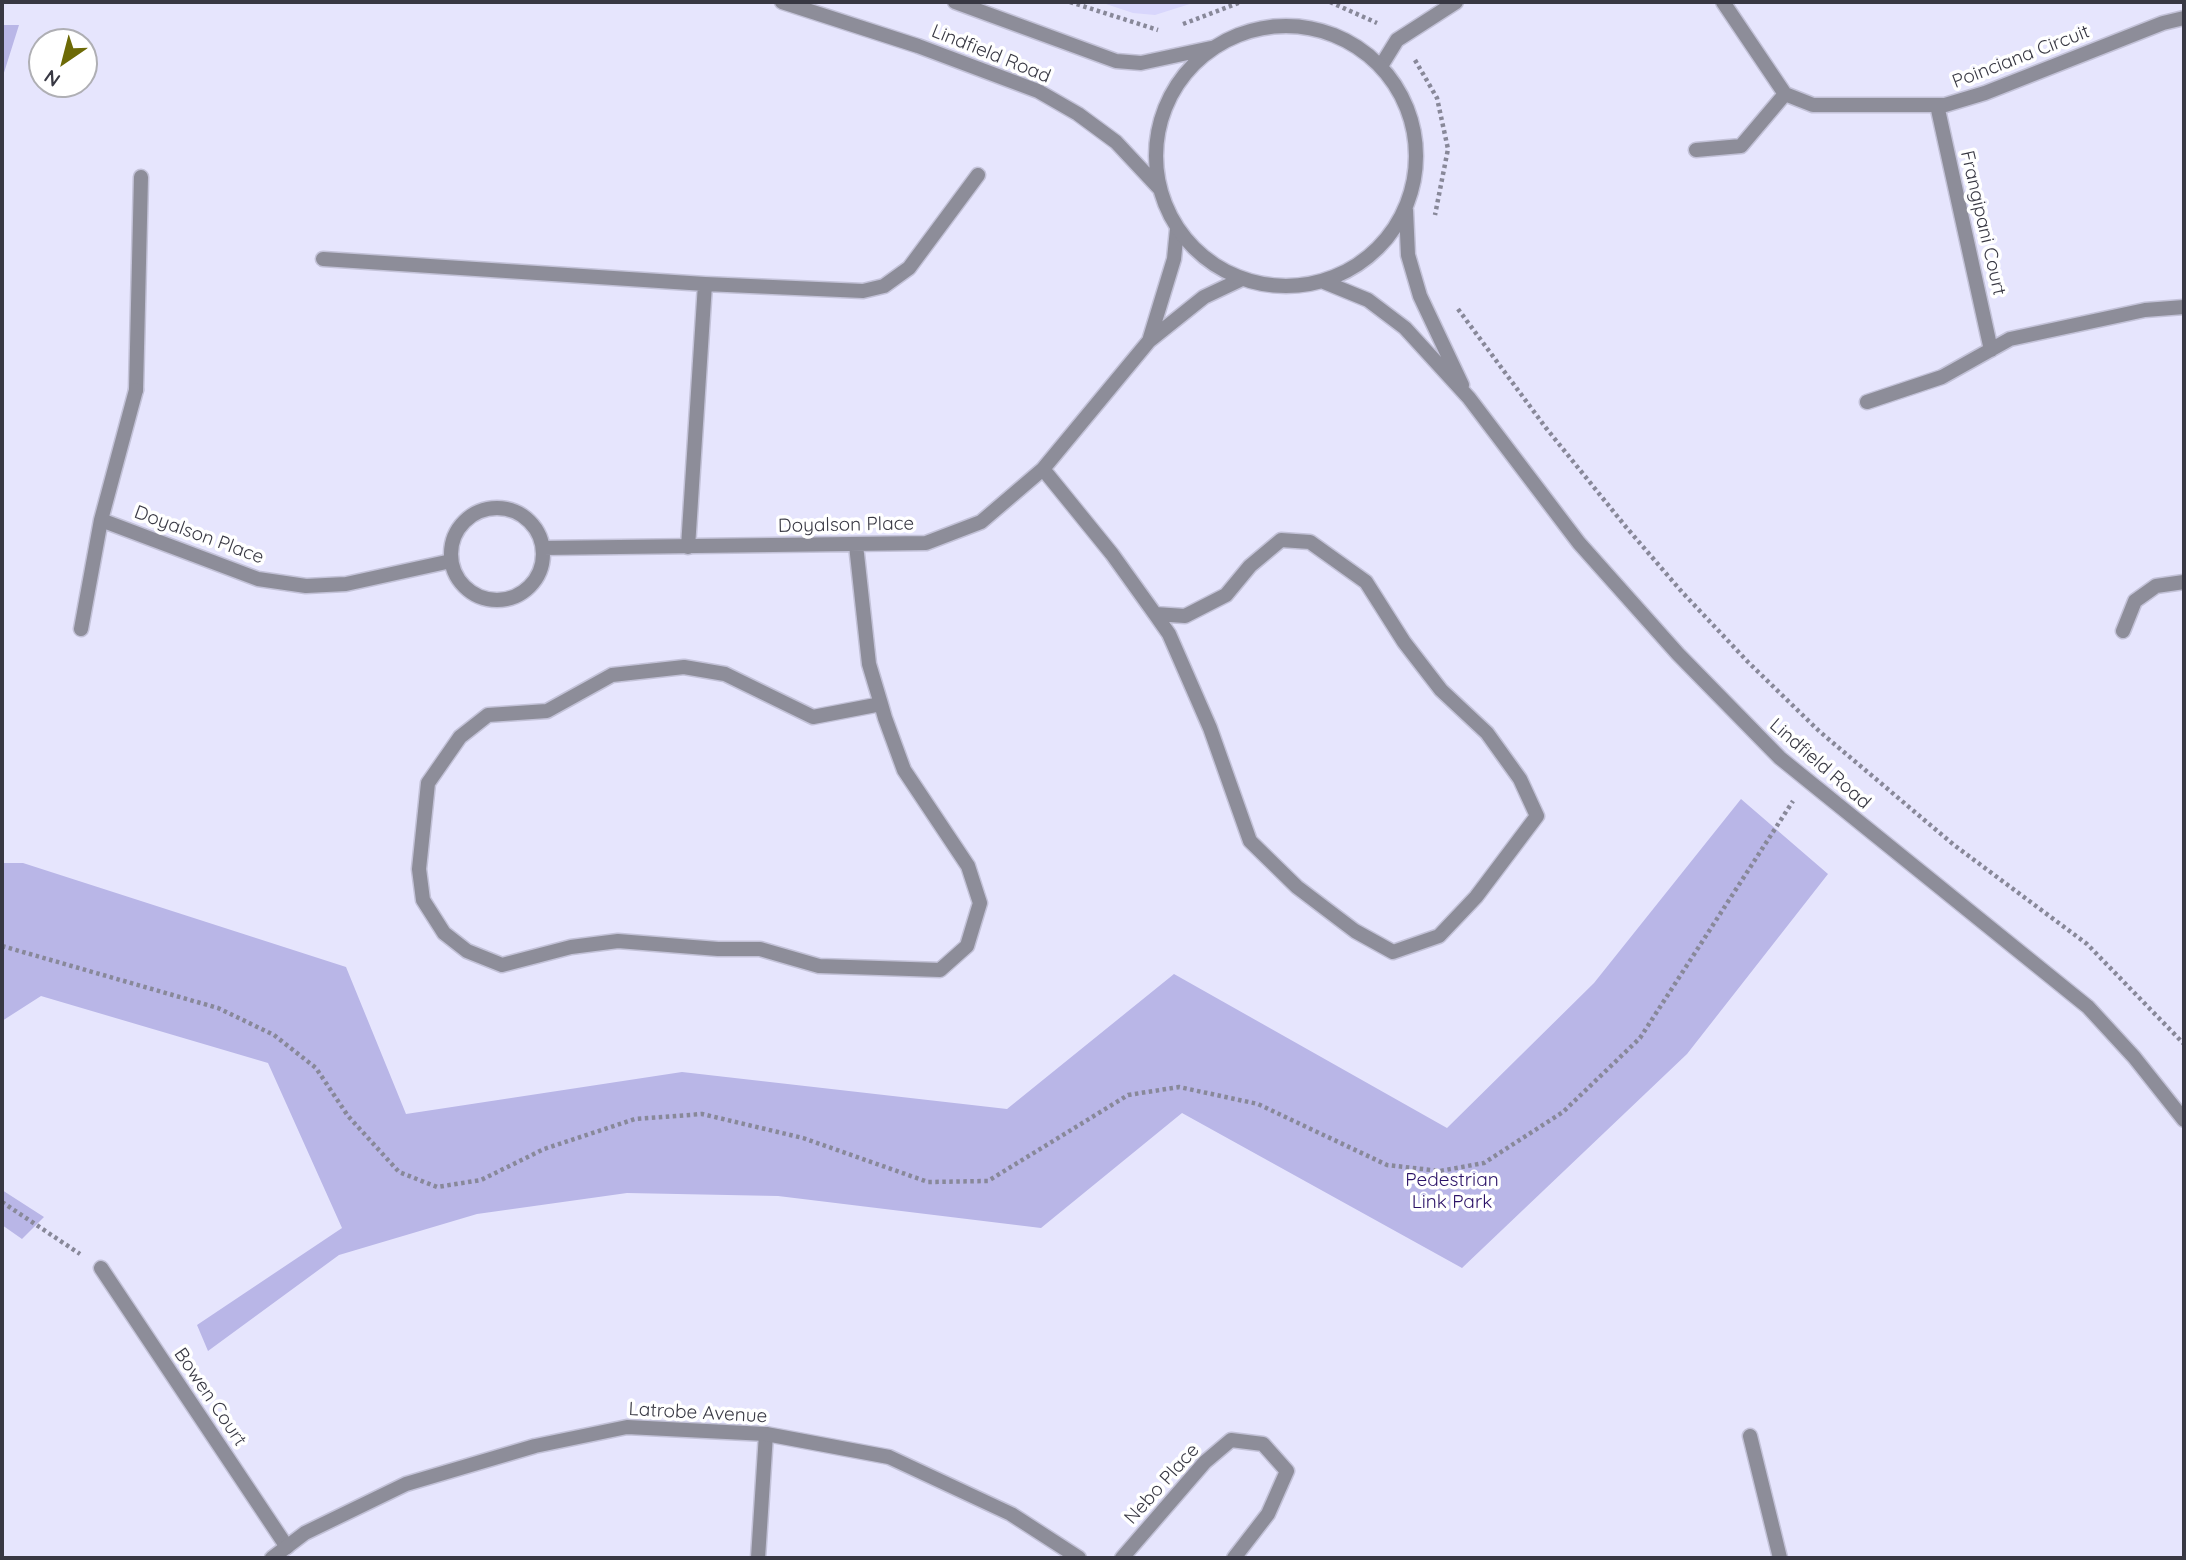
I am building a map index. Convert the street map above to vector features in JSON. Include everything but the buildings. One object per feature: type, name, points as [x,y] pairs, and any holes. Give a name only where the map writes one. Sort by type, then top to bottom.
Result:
[{"type":"street","name":"Lindfield Road","points":[[782,2],[918,46],[1038,91],[1078,114],[1116,142],[1159,188]]},
{"type":"street","name":"Lindfield Road","points":[[955,2],[1116,61],[1141,63],[1211,48]]},
{"type":"street","points":[[1381,66],[1397,40],[1456,2]]},
{"type":"street","points":[[1696,150],[1741,146],[1785,94],[1723,2]]},
{"type":"street","name":"Poinciana Circuit","points":[[1785,94],[1813,105],[1937,105],[1985,93],[2163,23],[2184,18]]},
{"type":"street","points":[[1281,25],[1293,26],[1317,29],[1352,43],[1381,66],[1404,98],[1415,134],[1416,173],[1406,210],[1385,242],[1357,266],[1324,282],[1283,287],[1242,279],[1206,259],[1177,229],[1159,188],[1154,148],[1163,109],[1182,75],[1211,48],[1244,32],[1281,25]]},
{"type":"street","name":"Frangipani Court","points":[[1937,105],[1991,349]]},
{"type":"street","points":[[323,259],[705,284],[863,291],[884,286],[909,268],[978,175]]},
{"type":"street","points":[[81,629],[101,520],[135,390],[141,177]]},
{"type":"street","name":"Lindfield Road","points":[[1406,210],[1408,254],[1420,296],[1469,398]]},
{"type":"street","name":"Doyalson Place","points":[[1149,341],[1174,259],[1177,229]]},
{"type":"street","name":"Doyalson Place","points":[[543,548],[926,543],[981,522],[1043,469],[1149,341],[1204,297],[1242,279]]},
{"type":"street","name":"Lindfield Road","points":[[1324,282],[1368,300],[1405,328],[1469,398],[1588,553],[1678,654],[1780,758],[1904,862],[2042,967],[2088,1007],[2134,1057],[2184,1120]]},
{"type":"street","points":[[688,547],[705,284]]},
{"type":"street","points":[[1867,402],[1942,377],[2010,339],[2145,310],[2184,307]]},
{"type":"street","points":[[1043,469],[1112,554],[1155,614],[1187,670],[1250,841],[1297,887],[1355,931],[1394,952],[1439,936],[1476,897],[1537,816],[1520,779],[1486,733],[1441,690],[1404,642],[1366,583],[1310,542],[1282,540],[1250,566],[1226,595],[1185,616],[1155,614]]},
{"type":"street","points":[[494,508],[511,510],[527,518],[538,531],[543,548],[542,565],[536,580],[524,592],[509,599],[493,600],[477,596],[463,587],[450,561],[451,545],[465,520],[477,512],[494,508]]},
{"type":"street","name":"Doyalson Place","points":[[101,520],[258,579],[306,586],[346,584],[450,561]]},
{"type":"street","points":[[856,545],[869,664],[881,704],[904,770],[968,866],[979,903],[967,946],[940,970],[819,966],[760,949],[718,949],[618,941],[571,947],[502,965],[467,951],[443,933],[423,900],[419,869],[428,783],[460,737],[488,715],[547,710],[612,675],[684,667],[725,674],[813,718],[881,704]]},
{"type":"street","points":[[2123,631],[2135,601],[2156,586],[2184,582]]},
{"type":"street","name":"Bowen Court","points":[[101,1268],[287,1547]]},
{"type":"street","name":"Latrobe Avenue","points":[[272,1558],[305,1533],[406,1484],[534,1446],[627,1427],[766,1434],[889,1457],[1011,1514],[1079,1558]]},
{"type":"street","points":[[758,1558],[766,1434]]},
{"type":"street","points":[[1750,1436],[1780,1558]]},
{"type":"street","name":"Nebo Place","points":[[1122,1558],[1205,1462],[1231,1440],[1263,1444],[1287,1471],[1268,1514],[1234,1558]]},
{"type":"path","points":[[1070,2],[1153,30],[1164,29]]},
{"type":"path","points":[[1174,28],[1212,10],[1241,2]]},
{"type":"path","points":[[1330,2],[1372,19],[1397,40],[1411,53],[1437,98],[1448,149],[1433,228]]},
{"type":"path","points":[[1451,299],[1546,428],[1626,527],[1748,662],[1819,731],[1954,845],[2087,944],[2184,1044]]},
{"type":"path","points":[[2,946],[218,1008],[274,1035],[317,1068],[348,1116],[399,1172],[437,1187],[481,1180],[544,1149],[635,1119],[702,1114],[803,1139],[928,1182],[988,1181],[1128,1095],[1179,1087],[1258,1104],[1387,1165],[1440,1171],[1484,1163],[1563,1112],[1640,1038],[1806,781]]},
{"type":"path","points":[[2,1202],[101,1268]]},
{"type":"shaded area","points":[[1100,2],[1196,2],[1155,15],[1133,13]]},
{"type":"green space","points":[[2,25],[19,25],[2,79]]},
{"type":"green space","name":"Pedestrian Link Park","points":[[1741,799],[1828,874],[1687,1054],[1462,1268],[1182,1113],[1041,1228],[778,1196],[627,1193],[477,1214],[339,1255],[208,1351],[197,1325],[342,1228],[268,1063],[41,996],[2,1021],[2,863],[23,863],[346,967],[406,1114],[682,1072],[1007,1109],[1174,974],[1447,1128],[1594,983]]},
{"type":"green space","points":[[2,1190],[44,1217],[22,1239],[2,1225]]}]
